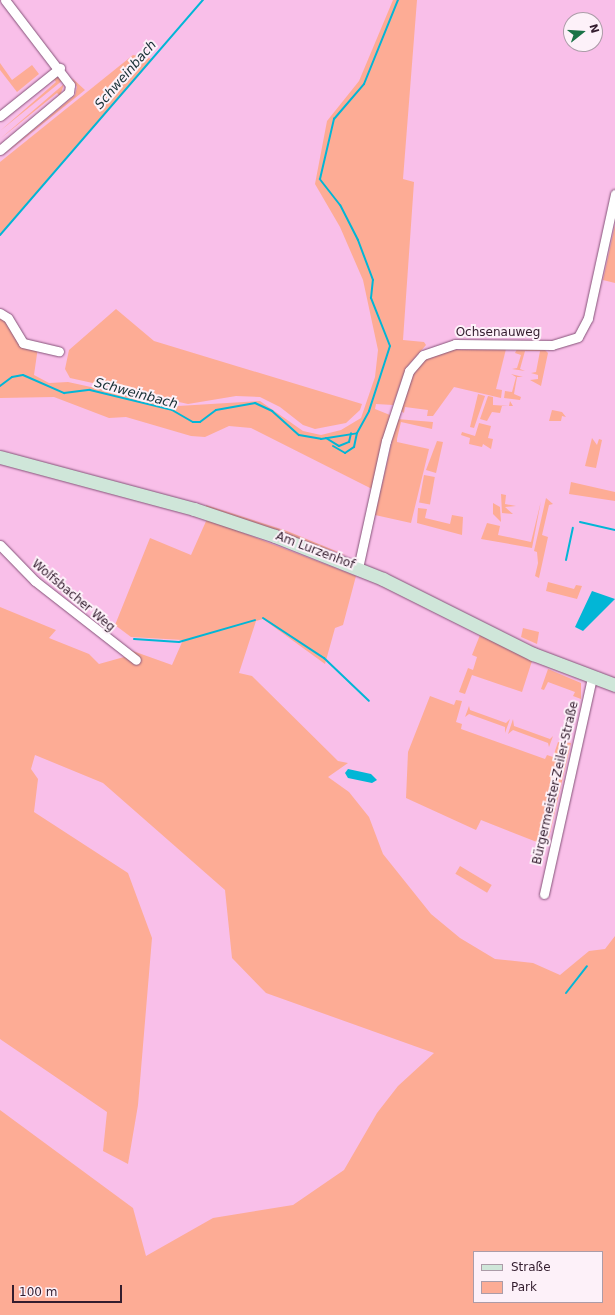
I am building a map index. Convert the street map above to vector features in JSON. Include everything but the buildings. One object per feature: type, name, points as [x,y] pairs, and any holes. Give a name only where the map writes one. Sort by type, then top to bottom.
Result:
[{"type":"street","points":[[0,150],[69,92],[68,79],[5,0]]},
{"type":"street","points":[[0,116],[60,68]]},
{"type":"street","name":"Ochsenauweg","points":[[358,568],[386,441],[409,371],[423,355],[455,344],[552,344],[578,338],[588,318],[615,194]]},
{"type":"street","points":[[0,313],[8,318],[23,343],[59,351]]},
{"type":"street","name":"Am Lurzenhof","points":[[0,457],[234,521],[358,568],[516,646],[615,685]]},
{"type":"street","name":"Wolfsbacher Weg","points":[[0,545],[36,581],[136,660]]},
{"type":"street","name":"Bürgermeister-Zeiler-Straße","points":[[544,894],[592,677]]},
{"type":"green space","points":[[393,0],[417,0],[403,179],[414,182],[403,340],[424,342],[426,345],[406,368],[393,405],[376,404],[375,409],[390,415],[372,489],[251,428],[229,426],[205,437],[191,436],[126,417],[109,418],[54,397],[0,398],[0,313],[15,334],[38,347],[34,375],[49,383],[68,382],[178,406],[260,401],[303,431],[321,435],[341,430],[361,418],[375,377],[378,350],[363,280],[340,227],[315,184],[327,121],[359,81]]},
{"type":"green space","points":[[133,55],[153,59],[0,235],[0,162]]},
{"type":"green space","points":[[0,63],[12,80],[32,65],[39,74],[17,92],[0,70]]},
{"type":"green space","points":[[58,77],[63,80],[0,131],[56,82],[53,78]]},
{"type":"green space","points":[[72,78],[85,90],[0,158],[75,95],[77,87]]},
{"type":"green space","points":[[64,84],[60,96],[57,93],[0,139]]},
{"type":"green space","points":[[615,225],[615,283],[603,280]]},
{"type":"green space","points":[[116,309],[154,341],[362,404],[360,410],[346,423],[315,429],[303,425],[280,407],[260,397],[236,396],[188,404],[70,378],[65,369],[69,350]]},
{"type":"green space","points":[[506,349],[496,389],[502,390],[501,398],[454,387],[433,416],[427,416],[428,410],[405,407],[404,413],[400,410],[410,378],[426,358],[444,350]]},
{"type":"green space","points":[[517,349],[544,349],[548,353],[541,386],[530,380],[538,379],[538,375],[531,373],[536,372],[540,351],[525,351],[520,369],[525,371],[512,369],[517,368],[521,355],[515,353]]},
{"type":"green space","points":[[511,374],[523,377],[517,377],[514,394],[521,397],[520,400],[504,398],[505,391],[512,392],[516,377]]},
{"type":"green space","points":[[478,394],[485,396],[474,428],[470,427]]},
{"type":"green space","points":[[488,396],[493,397],[493,405],[509,406],[502,406],[500,413],[492,412],[487,421],[480,419]]},
{"type":"green space","points":[[552,410],[562,412],[566,417],[562,416],[561,421],[549,421]]},
{"type":"green space","points":[[397,419],[433,422],[432,429],[401,422],[397,439],[397,442],[429,449],[411,523],[375,515]]},
{"type":"green space","points":[[479,423],[491,426],[488,438],[493,439],[491,449],[483,444],[482,447],[469,444],[470,438],[461,435],[462,432],[475,436]]},
{"type":"green space","points":[[592,438],[597,445],[599,439],[602,440],[596,468],[585,466]]},
{"type":"green space","points":[[437,441],[443,442],[436,473],[426,470]]},
{"type":"green space","points":[[424,475],[435,477],[430,504],[419,503]]},
{"type":"green space","points":[[571,482],[615,492],[615,501],[569,494]]},
{"type":"green space","points":[[501,494],[506,495],[505,504],[516,506],[505,507],[513,514],[502,513]]},
{"type":"green space","points":[[546,498],[553,504],[549,505],[542,535],[548,537],[539,578],[535,576],[538,563],[537,552],[534,551]]},
{"type":"green space","points":[[541,501],[532,548],[481,539],[487,523],[500,526],[498,535],[531,542]]},
{"type":"green space","points":[[493,503],[500,507],[501,522],[493,514]]},
{"type":"green space","points":[[206,505],[287,531],[348,556],[206,508]]},
{"type":"green space","points":[[418,508],[427,509],[425,518],[450,524],[452,515],[463,517],[462,535],[417,523]]},
{"type":"green space","points":[[207,519],[356,576],[343,625],[335,628],[325,664],[263,619],[256,621],[239,673],[252,676],[338,761],[348,763],[328,777],[349,792],[369,817],[383,854],[431,914],[460,938],[495,959],[533,963],[560,975],[589,951],[605,949],[615,936],[615,1315],[0,1315],[0,1110],[133,1208],[146,1256],[213,1218],[293,1205],[344,1170],[377,1113],[398,1086],[434,1053],[266,993],[232,958],[225,890],[103,783],[35,755],[31,769],[38,779],[34,812],[128,873],[152,938],[138,1105],[128,1164],[103,1151],[107,1112],[0,1039],[0,607],[56,630],[49,638],[89,654],[99,664],[124,657],[130,650],[172,665],[183,640],[131,637],[115,625],[150,538],[191,555]]},
{"type":"green space","points":[[548,582],[574,589],[576,585],[582,586],[577,599],[546,591]]},
{"type":"green space","points":[[523,628],[539,632],[537,644],[521,637]]},
{"type":"green space","points":[[480,635],[532,661],[522,692],[472,675],[465,694],[459,692],[468,668],[473,670],[477,657],[472,655]]},
{"type":"green space","points":[[548,669],[581,683],[581,699],[573,696],[575,692],[548,682],[544,690],[541,689]]},
{"type":"green space","points":[[430,696],[454,705],[456,700],[462,701],[456,722],[462,724],[461,729],[545,759],[547,755],[553,757],[558,742],[571,743],[547,846],[481,820],[476,830],[406,798],[408,752]]},
{"type":"green space","points":[[469,706],[470,710],[506,723],[510,719],[505,733],[505,727],[469,714],[465,717]]},
{"type":"green space","points":[[513,719],[514,726],[550,739],[553,736],[549,747],[548,743],[513,730],[508,734]]},
{"type":"green space","points":[[460,866],[492,885],[487,893],[455,874]]},
{"type":"water","points":[[592,591],[615,599],[583,631],[575,627]]},
{"type":"water","points":[[348,769],[371,774],[377,780],[372,783],[348,778],[345,773]]},
{"type":"waterway","name":"Schweinbach","points":[[0,235],[203,0]]},
{"type":"waterway","name":"Schweinbach","points":[[0,386],[12,377],[23,375],[64,393],[90,390],[172,410],[193,422],[200,422],[216,410],[255,403],[272,411],[299,435],[321,439],[357,433],[369,411],[390,346],[371,298],[373,280],[358,240],[340,205],[320,179],[334,119],[364,84],[398,0]]},
{"type":"waterway","points":[[326,438],[339,446],[349,442],[351,433]]},
{"type":"waterway","points":[[333,446],[345,453],[354,447],[357,433]]},
{"type":"waterway","points":[[580,522],[615,530]]},
{"type":"waterway","points":[[566,560],[573,528]]},
{"type":"waterway","points":[[263,618],[324,658],[369,701]]},
{"type":"waterway","points":[[134,639],[179,642],[255,620]]},
{"type":"waterway","points":[[566,993],[587,966]]}]
